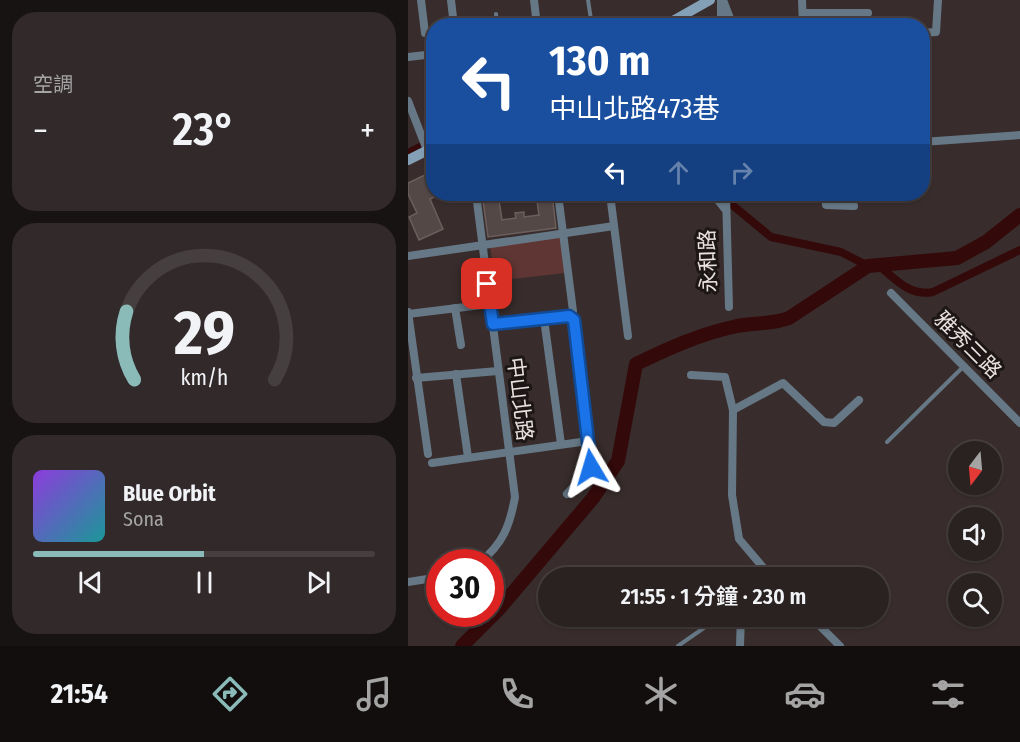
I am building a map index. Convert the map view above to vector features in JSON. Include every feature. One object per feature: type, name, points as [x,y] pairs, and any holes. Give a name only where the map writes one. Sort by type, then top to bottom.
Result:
[{"type":"main road","points":[[678,18],[710,0]]},
{"type":"main road","points":[[408,160],[426,148]]},
{"type":"street","points":[[421,0],[425,33]]},
{"type":"street","points":[[451,0],[453,18]]},
{"type":"street","points":[[534,0],[536,18]]},
{"type":"street","points":[[721,18],[722,0]]},
{"type":"street","points":[[722,0],[730,18]]},
{"type":"street","points":[[802,0],[803,18]]},
{"type":"street","points":[[930,32],[936,32],[938,0]]},
{"type":"street","points":[[803,13],[868,13]]},
{"type":"street","points":[[408,57],[426,55]]},
{"type":"street","points":[[408,101],[426,142]]},
{"type":"street","points":[[930,141],[1020,135]]},
{"type":"street","name":"中山北路","points":[[477,201],[515,497],[506,533],[496,549]]},
{"type":"street","points":[[493,324],[569,316],[573,311],[559,201]]},
{"type":"street","points":[[611,201],[628,336]]},
{"type":"street","name":"永和路","points":[[720,201],[727,213]]},
{"type":"street","name":"永和路","points":[[726,201],[729,307]]},
{"type":"street","points":[[826,201],[826,205],[854,206]]},
{"type":"street","points":[[408,256],[614,226]]},
{"type":"street","name":"雅秀三路","points":[[891,293],[1020,423]]},
{"type":"street","points":[[428,454],[408,313],[490,304]]},
{"type":"street","points":[[455,308],[461,345]]},
{"type":"street","points":[[567,494],[591,467],[574,320],[569,316]]},
{"type":"street","points":[[544,319],[561,444]]},
{"type":"street","points":[[416,378],[498,370]]},
{"type":"street","points":[[456,374],[468,457]]},
{"type":"street","points":[[691,375],[725,377],[733,410],[732,495],[739,539],[763,567]]},
{"type":"street","points":[[733,410],[783,383],[824,422],[834,423],[859,400]]},
{"type":"street","points":[[432,463],[588,441]]},
{"type":"street","points":[[408,582],[426,579]]},
{"type":"street","points":[[740,646],[741,627]]},
{"type":"street","points":[[821,627],[840,646]]},
{"type":"lane","points":[[588,0],[591,18]]},
{"type":"lane","points":[[496,14],[496,18]]},
{"type":"lane","points":[[887,442],[964,367]]},
{"type":"lane","points":[[678,646],[705,627]]},
{"type":"shaded area","points":[[560,237],[565,273],[495,281],[490,246]]},
{"type":"building","points":[[426,174],[426,201],[431,201],[443,229],[419,240],[409,217],[417,213],[408,194],[408,183]]},
{"type":"building","points":[[483,201],[499,201],[502,220],[516,218],[515,213],[524,212],[524,217],[539,215],[537,201],[553,201],[556,228],[488,237]]},
{"type":"waterway","points":[[408,153],[426,144]]},
{"type":"waterway","points":[[727,201],[771,237],[841,252],[868,266]]},
{"type":"waterway","points":[[462,646],[499,609],[593,498],[618,461],[636,364],[721,330],[789,318],[868,266],[957,258],[986,242],[1020,215]]},
{"type":"waterway","points":[[876,263],[902,285],[924,293],[933,292],[1020,250]]},
{"type":"route","points":[[487,284],[493,324],[569,316],[574,320],[591,467]]}]
